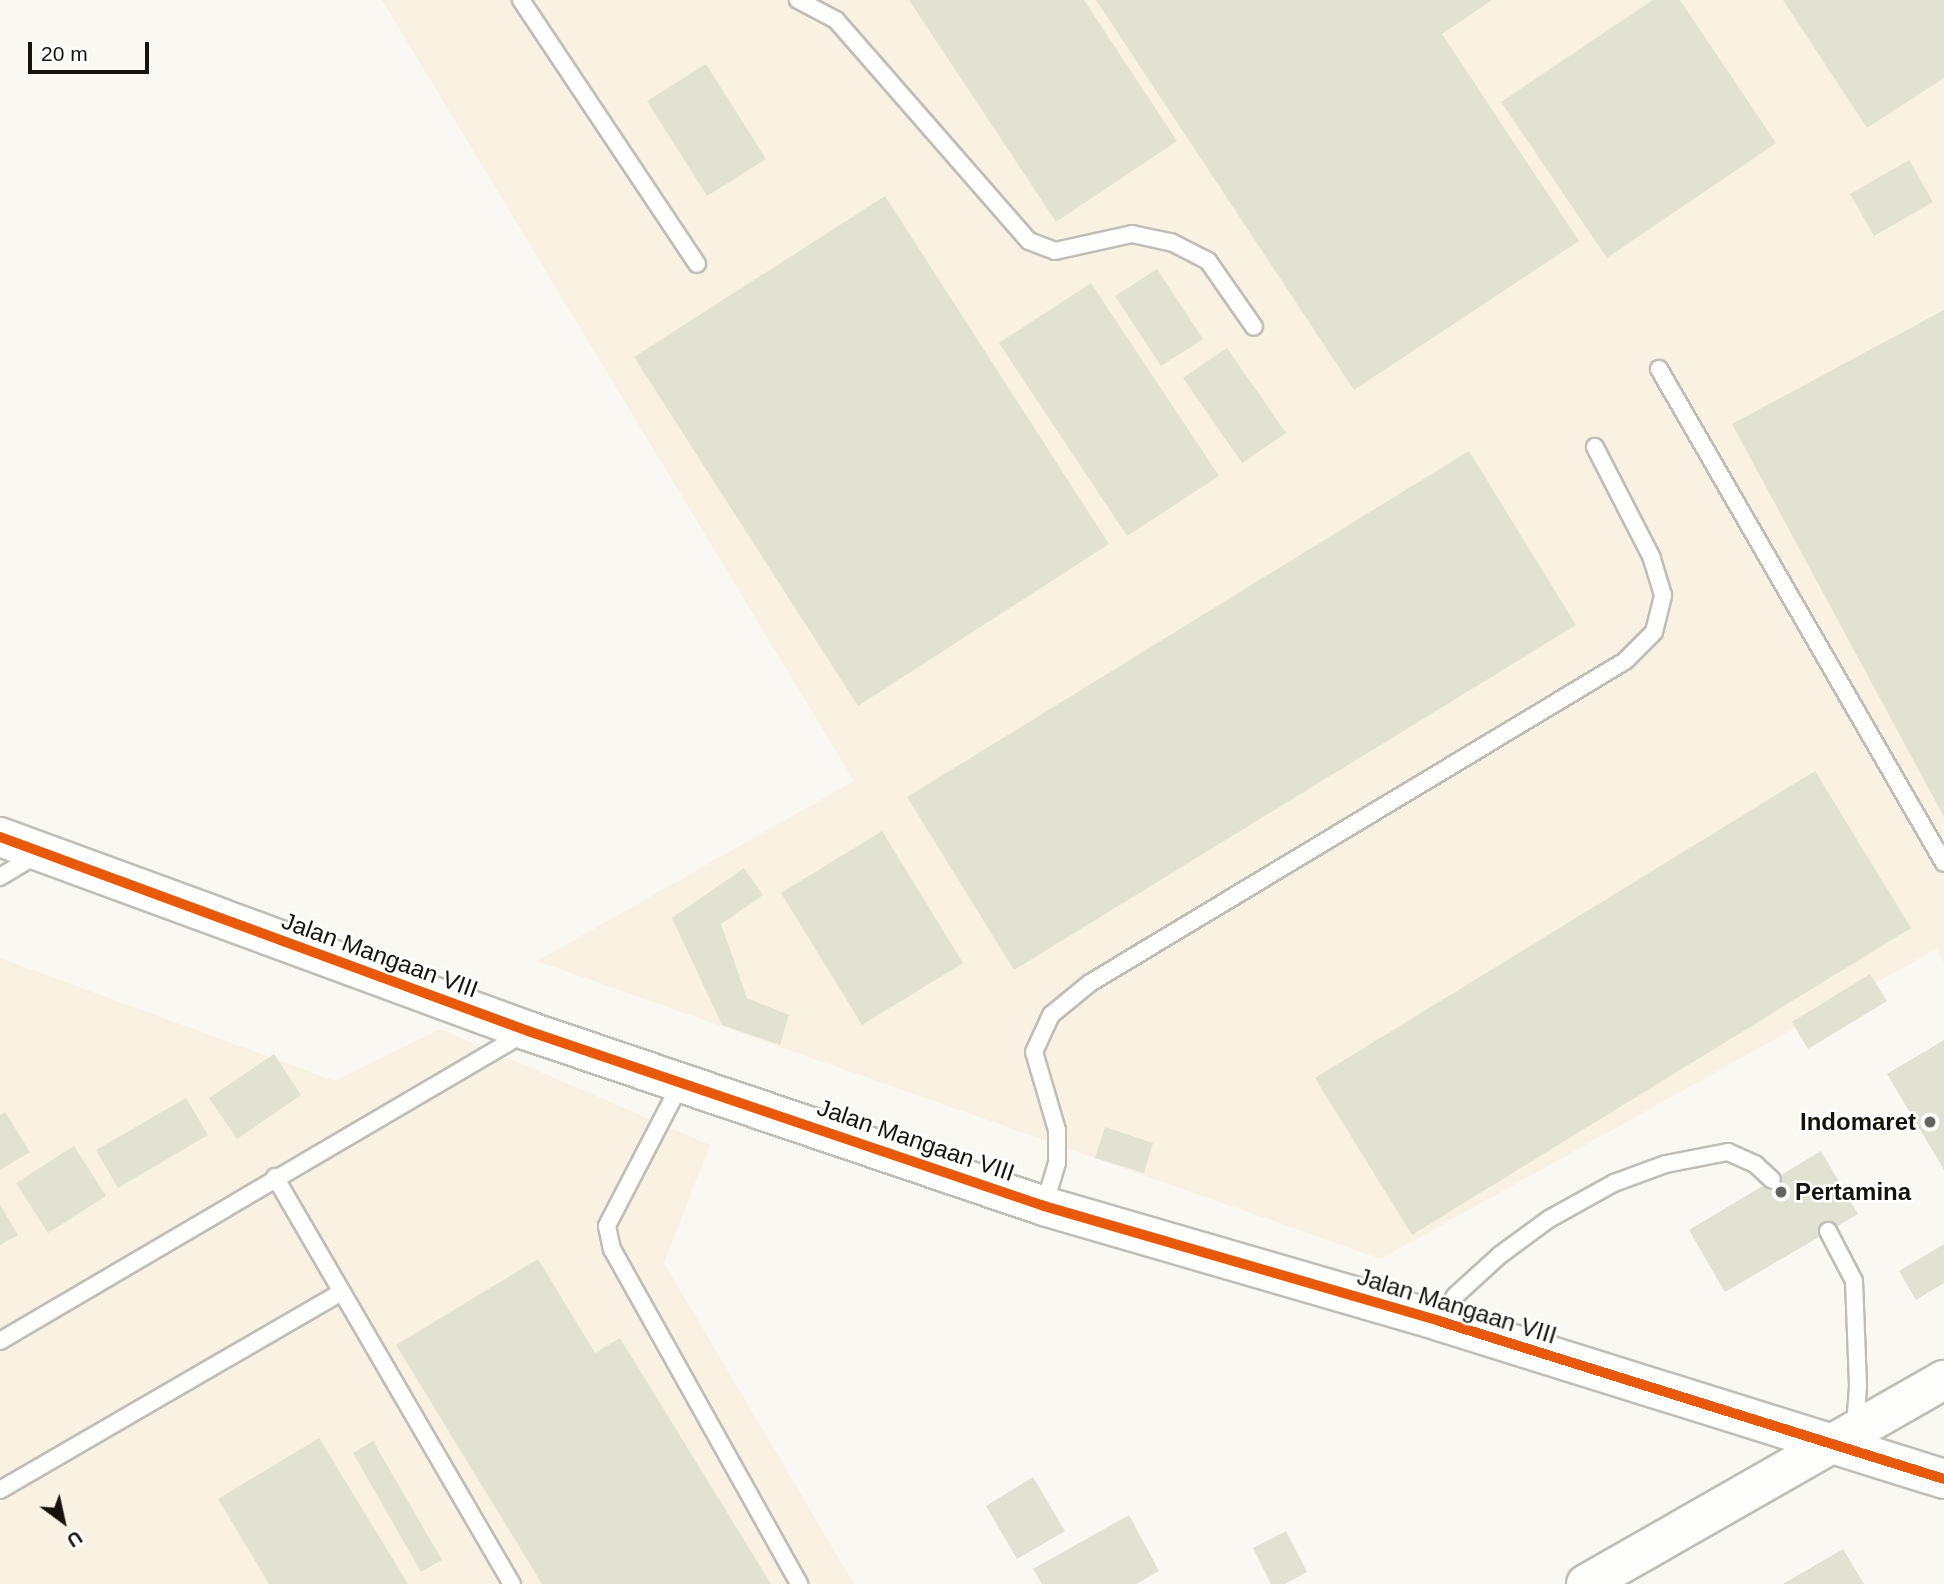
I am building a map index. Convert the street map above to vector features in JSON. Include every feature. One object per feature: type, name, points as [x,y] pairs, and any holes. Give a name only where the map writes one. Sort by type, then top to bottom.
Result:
[{"type":"street","name":"Jalan Mangaan VIII","points":[[0,837],[528,1031],[1044,1206],[1439,1321],[1716,1410],[1843,1434],[1944,1479]]},
{"type":"street","points":[[1586,1584],[1843,1434],[1944,1380]]},
{"type":"lane","points":[[522,0],[697,264]]},
{"type":"lane","points":[[798,0],[836,20],[1029,241],[1055,251],[1132,234],[1171,242],[1208,261],[1254,327]]},
{"type":"lane","points":[[1660,369],[1944,863]]},
{"type":"lane","points":[[1044,1206],[1057,1163],[1057,1130],[1034,1052],[1051,1015],[1090,982],[1625,661],[1654,632],[1663,595],[1652,558],[1595,447]]},
{"type":"lane","points":[[0,877],[40,853]]},
{"type":"lane","points":[[0,1341],[275,1177],[528,1031]]},
{"type":"lane","points":[[681,1083],[607,1226],[611,1249],[799,1584]]},
{"type":"lane","points":[[1439,1321],[1455,1296],[1500,1255],[1549,1219],[1614,1183],[1666,1164],[1728,1152],[1755,1164],[1772,1180]]},
{"type":"lane","points":[[275,1177],[512,1584]]},
{"type":"lane","points":[[1828,1231],[1854,1282],[1843,1434]]},
{"type":"lane","points":[[0,1490],[342,1292]]},
{"type":"shaded area","points":[[382,0],[1944,0],[1944,963],[1936,949],[1381,1259],[537,961],[854,781]]},
{"type":"shaded area","points":[[0,958],[335,1081],[441,1029],[710,1145],[664,1263],[854,1584],[0,1584]]},
{"type":"building","points":[[909,0],[1084,0],[1177,141],[1056,222]]},
{"type":"building","points":[[1096,0],[1492,0],[1442,34],[1579,241],[1354,390]]},
{"type":"building","points":[[1653,0],[1680,0],[1776,143],[1607,258],[1501,102]]},
{"type":"building","points":[[1783,0],[1944,0],[1944,78],[1867,128]]},
{"type":"building","points":[[706,64],[766,159],[707,196],[647,101]]},
{"type":"building","points":[[1909,160],[1933,202],[1874,236],[1850,194]]},
{"type":"building","points":[[885,196],[1109,544],[858,706],[634,357]]},
{"type":"building","points":[[1157,269],[1203,339],[1161,366],[1115,296]]},
{"type":"building","points":[[1091,283],[1219,476],[1127,536],[999,343]]},
{"type":"building","points":[[1944,310],[1944,817],[1732,424]]},
{"type":"building","points":[[1227,348],[1286,433],[1242,463],[1183,378]]},
{"type":"building","points":[[1469,451],[1576,625],[1014,970],[907,797]]},
{"type":"building","points":[[1815,771],[1911,928],[1412,1235],[1315,1078]]},
{"type":"building","points":[[882,831],[963,963],[862,1025],[781,893]]},
{"type":"building","points":[[744,868],[763,895],[721,924],[747,998],[789,1015],[780,1045],[722,1025],[672,918]]},
{"type":"building","points":[[1870,974],[1887,1001],[1808,1049],[1792,1022]]},
{"type":"building","name":"Indomaret","points":[[1944,1040],[1944,1170],[1887,1074]]},
{"type":"building","points":[[274,1054],[301,1095],[237,1139],[209,1098]]},
{"type":"building","points":[[186,1098],[208,1135],[118,1188],[96,1150]]},
{"type":"building","points":[[5,1112],[30,1152],[0,1170],[0,1115]]},
{"type":"building","points":[[1105,1127],[1153,1143],[1144,1173],[1095,1158]]},
{"type":"building","points":[[74,1146],[106,1196],[48,1233],[16,1183]]},
{"type":"building","points":[[1821,1151],[1858,1214],[1725,1292],[1689,1230]]},
{"type":"building","points":[[0,1205],[18,1235],[0,1245]]},
{"type":"building","points":[[1944,1244],[1944,1283],[1916,1300],[1899,1271]]},
{"type":"building","points":[[538,1259],[595,1353],[620,1338],[771,1584],[542,1584],[396,1345]]},
{"type":"building","points":[[319,1438],[408,1584],[269,1584],[218,1499]]},
{"type":"building","points":[[373,1441],[442,1560],[421,1572],[353,1453]]},
{"type":"building","points":[[1033,1477],[1065,1531],[1017,1559],[986,1506]]},
{"type":"building","points":[[1129,1515],[1159,1571],[1136,1584],[1042,1584],[1033,1569]]},
{"type":"building","points":[[1286,1531],[1307,1572],[1285,1584],[1271,1584],[1253,1548]]},
{"type":"building","points":[[1843,1549],[1864,1584],[1783,1584]]},
{"type":"cycle path","points":[[0,837],[528,1031],[1044,1206],[1439,1321],[1944,1479]]},
{"type":"place","name":"Indomaret","points":[[1930,1122]]},
{"type":"place","name":"Pertamina","points":[[1781,1192]]}]
